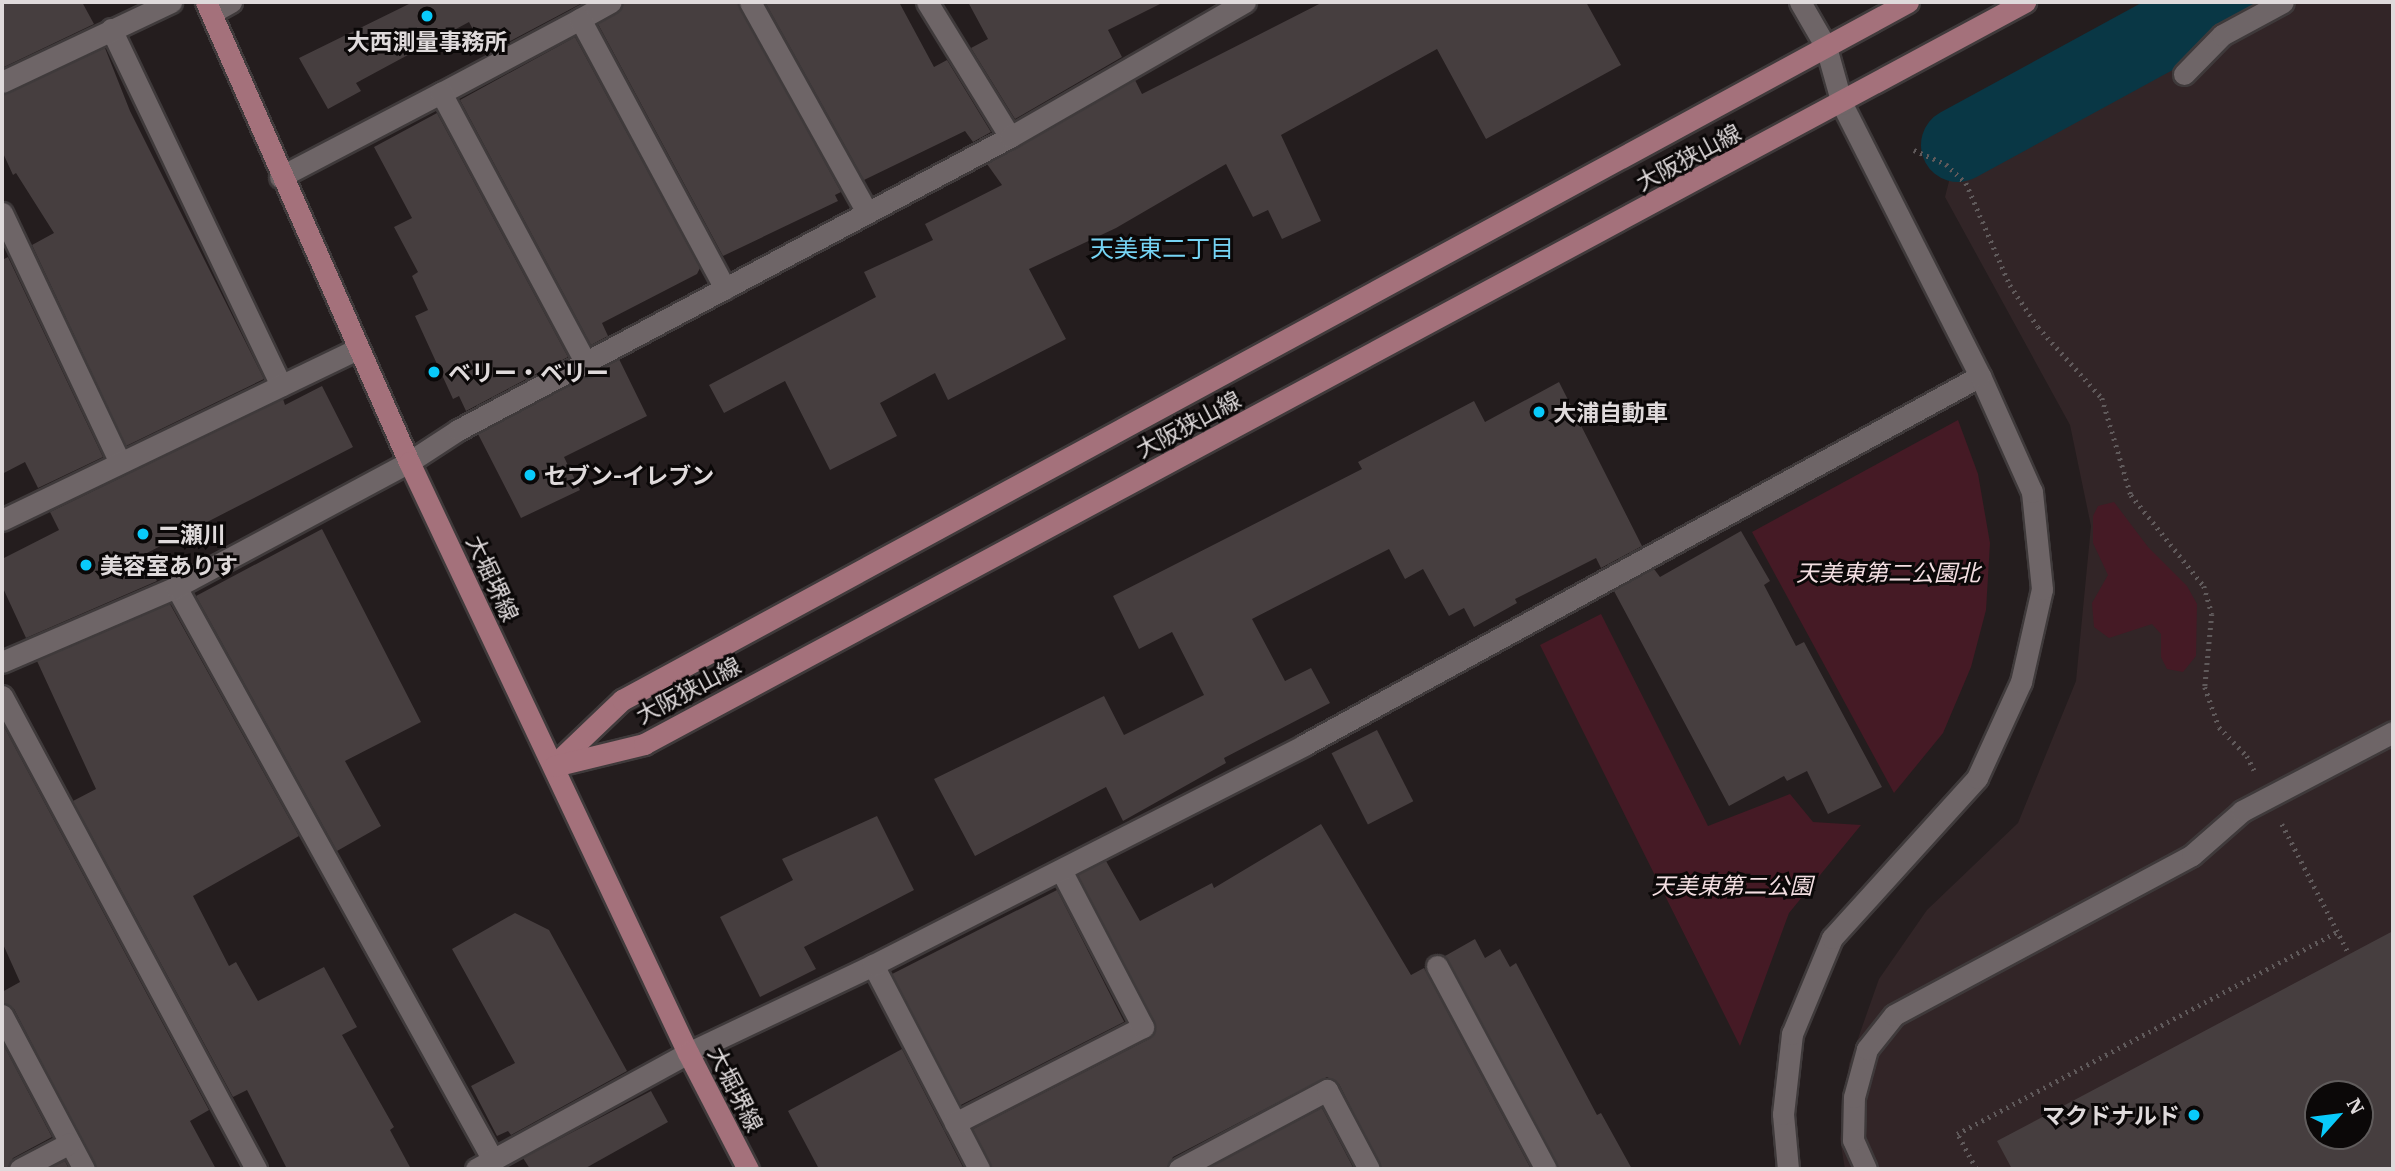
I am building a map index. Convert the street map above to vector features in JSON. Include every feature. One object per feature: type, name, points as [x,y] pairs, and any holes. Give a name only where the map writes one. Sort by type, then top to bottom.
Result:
[{"type":"main road","name":"大阪狭山線","points":[[554,766],[622,700],[1908,2]]},
{"type":"main road","name":"大阪狭山線","points":[[554,766],[644,744],[1842,104],[2025,2]]},
{"type":"main road","name":"大堀堺線","points":[[208,7],[280,177],[409,462],[688,1053],[748,1169]]},
{"type":"street","points":[[2,82],[172,2]]},
{"type":"street","points":[[208,7],[231,2]]},
{"type":"street","points":[[280,177],[611,2]]},
{"type":"street","points":[[750,2],[867,212]]},
{"type":"street","points":[[927,2],[1010,137]]},
{"type":"street","points":[[2,662],[176,587],[409,462],[458,430],[587,365],[725,288],[1010,137],[1245,2]]},
{"type":"street","points":[[1788,1169],[1783,1114],[1793,1034],[1832,939],[1977,778],[2021,682],[2042,589],[2032,492],[1980,376],[1842,104],[1826,47],[1800,2]]},
{"type":"street","points":[[2184,74],[2222,35],[2283,2]]},
{"type":"street","points":[[580,19],[725,288]]},
{"type":"street","points":[[111,29],[281,385]]},
{"type":"street","points":[[441,93],[587,365]]},
{"type":"street","points":[[2,213],[120,463]]},
{"type":"street","points":[[2,520],[357,349]]},
{"type":"street","points":[[176,587],[484,1165],[688,1053],[873,965],[1316,739],[1980,376]]},
{"type":"street","points":[[2,696],[256,1169]]},
{"type":"street","points":[[1866,1169],[1853,1140],[1854,1097],[1867,1049],[1894,1015],[2192,855],[2242,811],[2393,732]]},
{"type":"street","points":[[955,1123],[1143,1027],[1061,870]]},
{"type":"street","points":[[873,965],[979,1169]]},
{"type":"street","points":[[1437,966],[1546,1169]]},
{"type":"street","points":[[2,1015],[84,1169]]},
{"type":"street","points":[[1178,1169],[1327,1090],[1369,1169]]},
{"type":"street","points":[[20,1169],[70,1143]]},
{"type":"path","points":[[1914,150],[1946,164],[1966,183],[2010,285],[2038,327],[2102,398],[2131,495],[2204,586],[2211,614],[2205,687],[2219,727],[2247,756],[2349,954]]},
{"type":"path","points":[[1976,1169],[1957,1134],[2338,931]]},
{"type":"shaded area","points":[[2244,2],[2393,2],[2393,1169],[1845,1169],[1840,1139],[1849,1064],[1879,979],[1927,910],[2018,823],[2076,681],[2091,526],[2070,425],[1945,197],[1955,158]]},
{"type":"green space","name":"天美東第二公園北","points":[[1958,420],[1978,474],[1990,543],[1986,610],[1971,667],[1943,733],[1894,793],[1752,532]]},
{"type":"green space","points":[[2114,502],[2148,547],[2187,586],[2197,604],[2196,656],[2183,672],[2167,669],[2161,657],[2161,634],[2152,624],[2109,638],[2094,627],[2092,603],[2108,575],[2093,543],[2093,516],[2098,506]]},
{"type":"green space","name":"天美東第二公園","points":[[1601,614],[1708,826],[1790,794],[1813,822],[1861,825],[1789,913],[1740,1046],[1540,645]]},
{"type":"building","points":[[2,2],[82,2],[94,24],[2,68]]},
{"type":"building","points":[[413,2],[584,2],[486,54],[469,22],[356,83],[361,91],[328,109],[299,58]]},
{"type":"building","points":[[624,2],[737,2],[841,192],[835,195],[838,201],[723,256],[598,24],[618,13]]},
{"type":"building","points":[[765,2],[899,2],[934,67],[947,60],[991,132],[973,142],[965,131],[864,180]]},
{"type":"building","points":[[968,2],[1164,2],[1108,30],[1122,57],[1015,119],[971,48],[988,39]]},
{"type":"building","points":[[1323,2],[1586,2],[1621,65],[1486,139],[1437,49],[1281,135],[1321,221],[1282,239],[1268,210],[1253,217],[1226,164],[1116,228],[1029,269],[1066,339],[948,400],[935,373],[880,403],[897,436],[830,470],[785,381],[724,413],[709,385],[876,297],[864,272],[933,240],[925,224],[1002,185],[987,164],[1135,80],[1142,94]]},
{"type":"building","points":[[575,37],[700,268],[697,274],[602,323],[608,336],[591,345],[460,100]]},
{"type":"building","points":[[105,48],[130,111],[264,379],[126,446],[32,245],[54,233],[16,173],[13,175],[2,151],[2,95]]},
{"type":"building","points":[[437,113],[568,357],[466,411],[459,396],[453,399],[415,316],[428,310],[412,276],[418,272],[394,227],[412,218],[374,147]]},
{"type":"building","points":[[8,257],[103,457],[38,488],[25,462],[2,474],[2,260]]},
{"type":"building","points":[[619,359],[647,416],[564,457],[580,490],[521,518],[478,434]]},
{"type":"building","points":[[1559,382],[1642,546],[1601,568],[1596,558],[1515,599],[1517,603],[1474,627],[1464,608],[1449,616],[1423,569],[1405,579],[1389,549],[1252,619],[1285,681],[1311,668],[1330,703],[1224,758],[1226,763],[1123,821],[1106,787],[975,856],[934,779],[1104,696],[1124,735],[1204,695],[1172,632],[1139,649],[1113,596],[1362,469],[1358,462],[1474,401],[1485,422]]},
{"type":"building","points":[[322,386],[353,447],[143,555],[157,581],[26,638],[2,586],[2,559],[59,530],[50,512],[283,399],[285,405]]},
{"type":"building","points":[[322,529],[421,722],[345,761],[381,826],[337,851],[196,596]]},
{"type":"building","points":[[1741,531],[1770,581],[1764,585],[1796,646],[1804,642],[1882,787],[1828,814],[1807,771],[1787,781],[1784,776],[1729,806],[1614,591],[1654,569],[1660,577]]},
{"type":"building","points":[[170,604],[299,836],[193,896],[229,966],[236,962],[258,1001],[324,967],[357,1027],[342,1035],[394,1127],[390,1130],[411,1169],[287,1169],[247,1090],[233,1097],[73,801],[96,789],[37,661]]},
{"type":"building","points":[[2,723],[209,1110],[190,1121],[216,1169],[97,1169],[14,1009],[2,1002],[2,992],[20,982],[2,942]]},
{"type":"building","points":[[1377,730],[1413,801],[1368,824],[1332,753]]},
{"type":"building","points":[[877,816],[914,890],[804,947],[816,969],[760,997],[720,917],[793,880],[782,859]]},
{"type":"building","points":[[1321,824],[1411,975],[1424,968],[1531,1169],[1382,1169],[1339,1084],[1327,1077],[1173,1157],[1166,1169],[992,1169],[973,1129],[1149,1039],[1156,1028],[1078,875],[1106,861],[1140,921],[1212,883],[1214,888]]},
{"type":"building","points":[[1057,890],[1124,1022],[959,1106],[892,974]]},
{"type":"building","points":[[515,913],[549,930],[627,1071],[511,1135],[508,1131],[497,1136],[471,1086],[515,1063],[452,949]]},
{"type":"building","points":[[2393,931],[2393,1169],[2012,1169],[1997,1141]]},
{"type":"building","points":[[1475,939],[1485,958],[1500,949],[1510,967],[1516,963],[1597,1115],[1601,1113],[1632,1169],[1559,1169],[1445,956]]},
{"type":"building","points":[[2,1042],[52,1137],[13,1158],[7,1169],[2,1169]]},
{"type":"building","points":[[902,1049],[964,1169],[819,1169],[788,1111]]},
{"type":"building","points":[[651,1091],[668,1122],[584,1169],[530,1169],[523,1158]]},
{"type":"building","points":[[1322,1108],[1354,1169],[1206,1169]]},
{"type":"building","points":[[65,1161],[69,1169],[48,1169]]},
{"type":"waterway","points":[[1958,145],[2220,2]]},
{"type":"place","name":"大西測量事務所","points":[[427,16]]},
{"type":"place","name":"ベリー・ベリー","points":[[434,372]]},
{"type":"place","name":"大浦自動車","points":[[1539,412]]},
{"type":"place","name":"セブン-イレブン","points":[[530,475]]},
{"type":"place","name":"二瀬川","points":[[143,534]]},
{"type":"place","name":"美容室ありす","points":[[86,565]]},
{"type":"place","name":"マクドナルド","points":[[2194,1115]]},
{"type":"district","name":"天美東二丁目","points":[[1162,249]]}]
